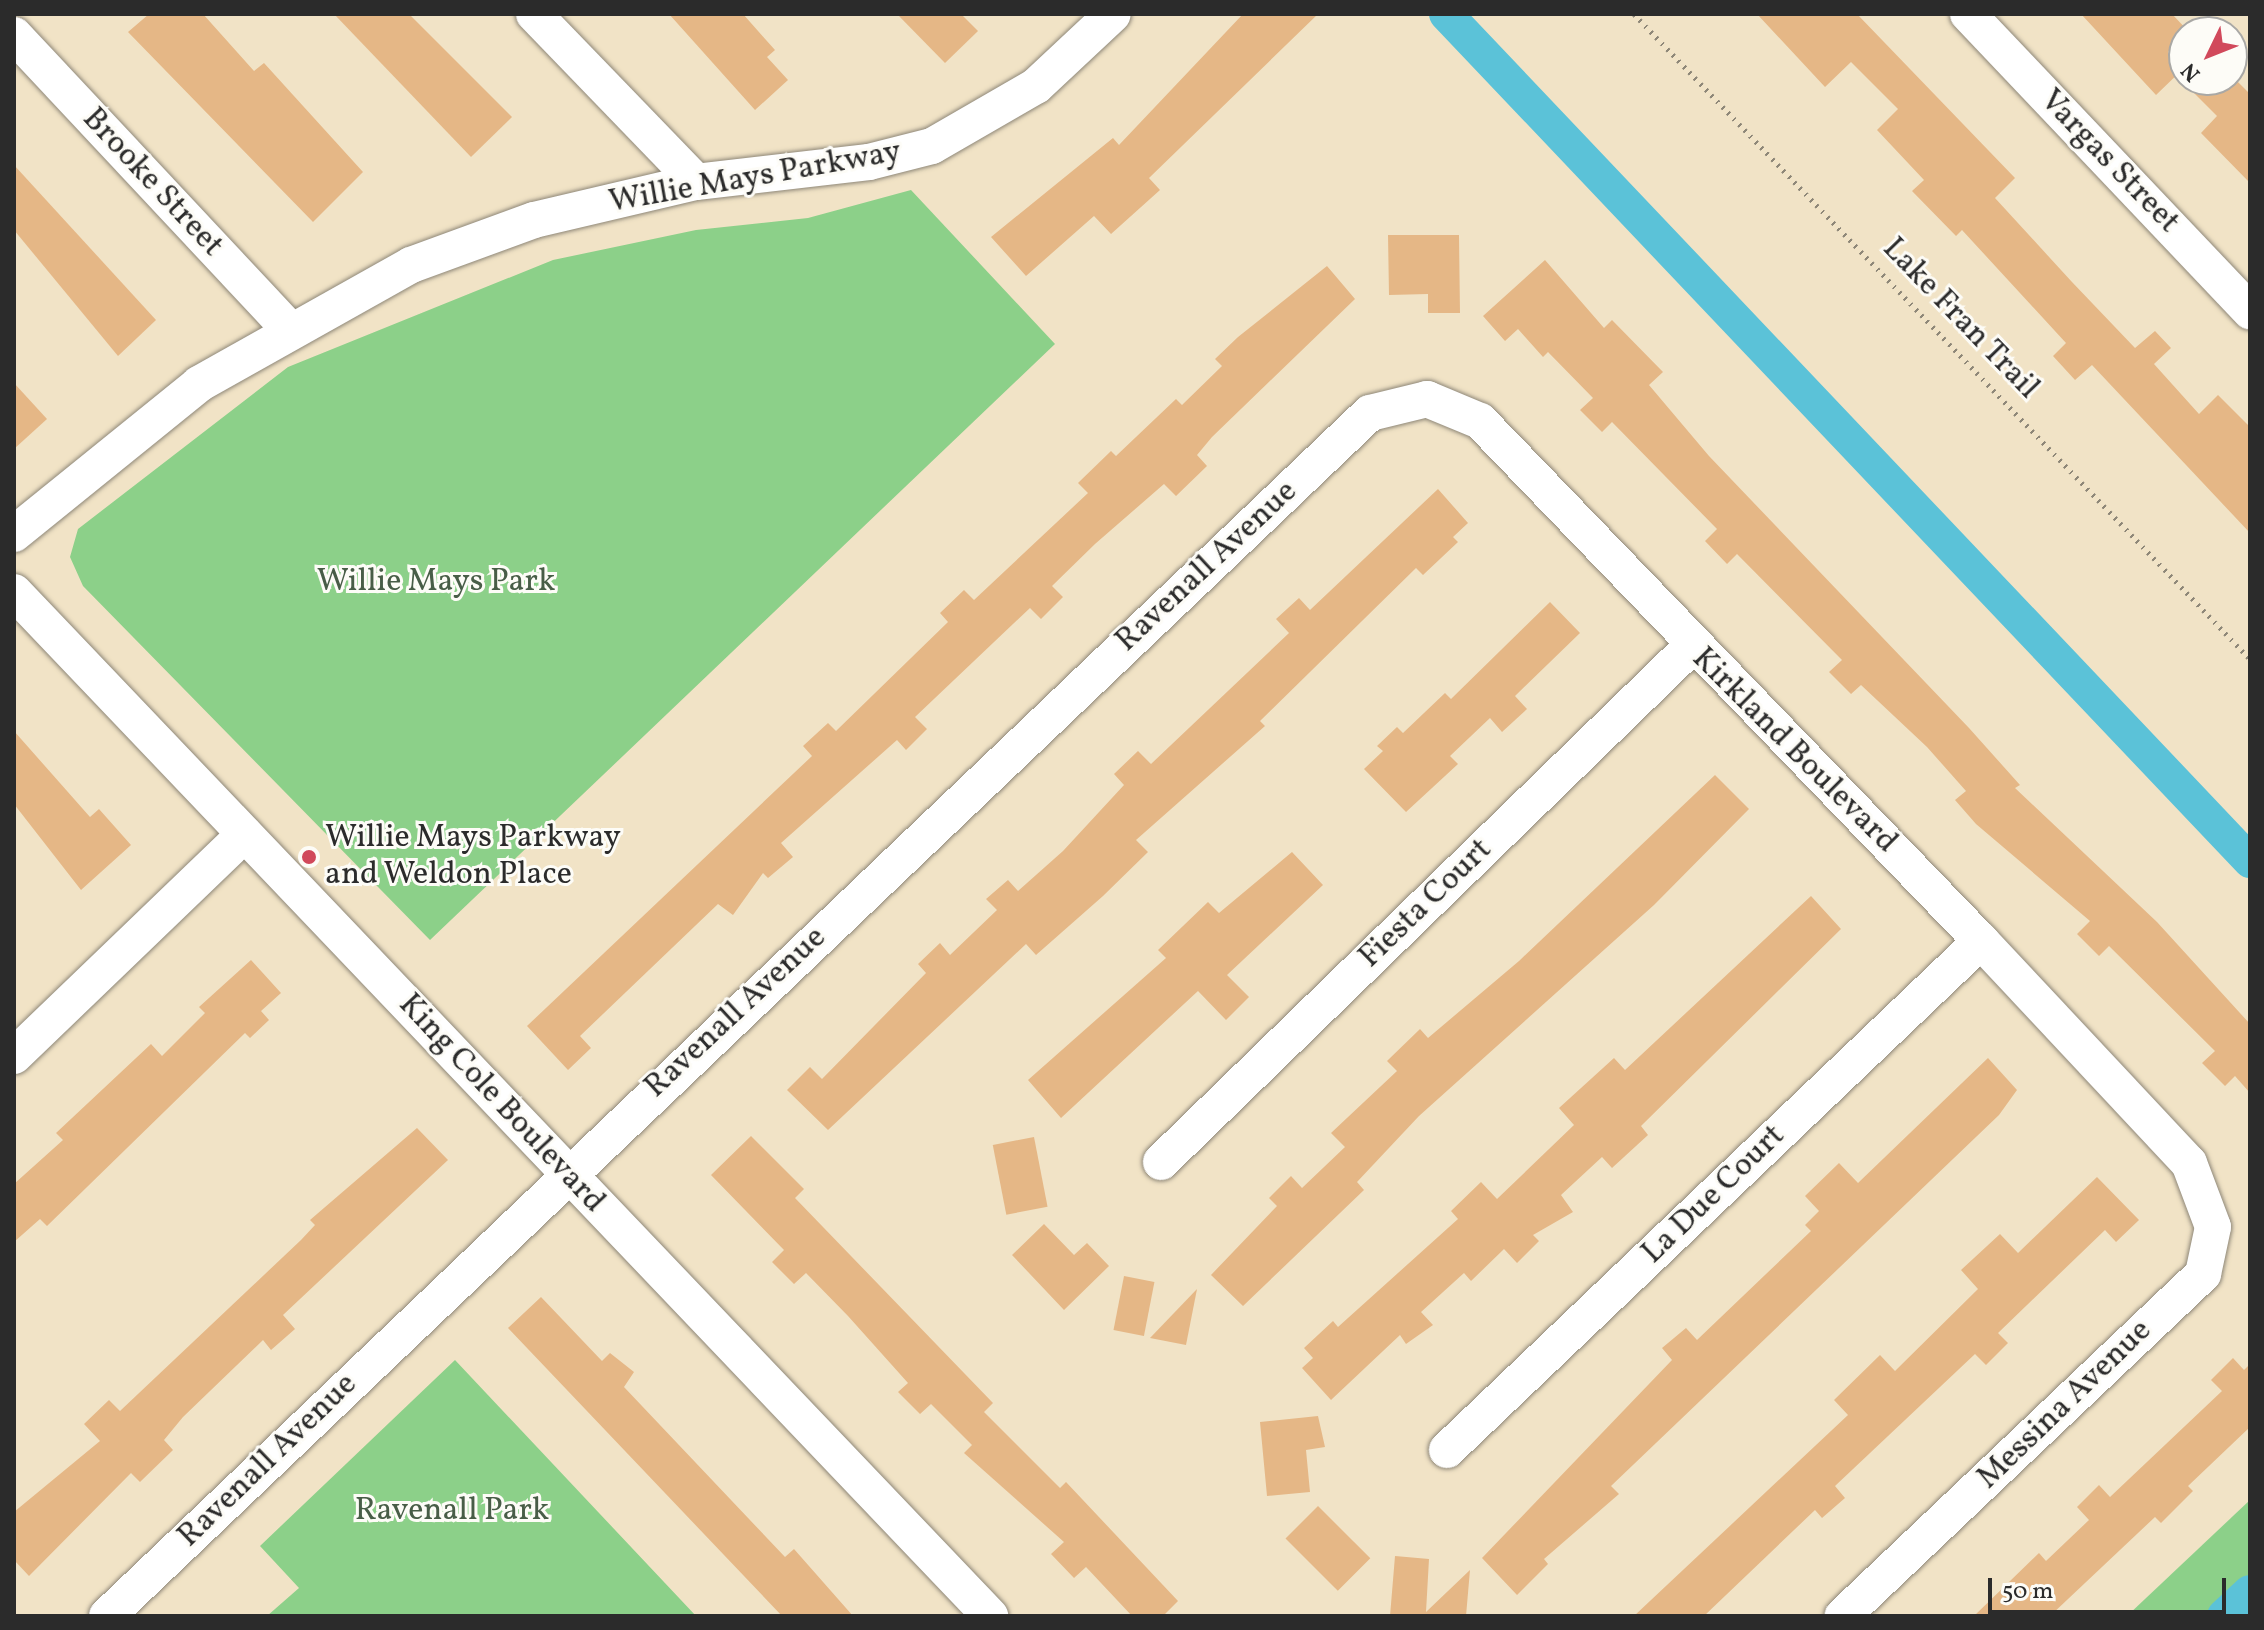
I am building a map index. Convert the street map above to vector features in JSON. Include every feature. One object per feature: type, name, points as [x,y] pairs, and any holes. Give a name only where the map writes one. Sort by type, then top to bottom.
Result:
[{"type":"street","points":[[534,14],[696,182]]},
{"type":"street","name":"Vargas Street","points":[[1968,14],[2250,311]]},
{"type":"street","name":"Willie Mays Parkway","points":[[14,534],[199,384],[290,330],[452,250],[534,220],[696,182],[869,162],[932,146],[1036,86],[1109,15]]},
{"type":"street","name":"Brooke Street","points":[[14,35],[290,330]]},
{"type":"street","name":"Kirkland Boulevard","points":[[1370,413],[1427,399],[1480,421],[1691,647],[1981,941],[2189,1163]]},
{"type":"street","name":"Ravenall Avenue","points":[[107,1616],[566,1173],[1370,413]]},
{"type":"street","name":"King Cole Boulevard","points":[[14,592],[990,1616]]},
{"type":"street","name":"Fiesta Court","points":[[1161,1162],[1691,647]]},
{"type":"street","points":[[14,1056],[245,834]]},
{"type":"street","name":"La Due Court","points":[[1447,1450],[1981,941]]},
{"type":"street","name":"Messina Avenue","points":[[1843,1616],[2203,1274],[2213,1227],[2189,1163]]},
{"type":"path","name":"Lake Fran Trail","points":[[1634,14],[2250,659]]},
{"type":"green space","name":"Willie Mays Park","points":[[911,190],[1055,344],[430,940],[83,586],[70,557],[78,529],[288,367],[553,260],[696,230],[808,218]]},
{"type":"green space","name":"Ravenall Park","points":[[455,1360],[696,1616],[267,1616],[299,1588],[260,1546]]},
{"type":"green space","points":[[2250,1500],[2250,1616],[2127,1616]]},
{"type":"building","points":[[149,14],[203,14],[254,71],[264,63],[363,172],[313,222],[128,32]]},
{"type":"building","points":[[334,14],[409,14],[512,117],[471,157]]},
{"type":"building","points":[[669,14],[743,14],[775,50],[767,57],[788,80],[755,110]]},
{"type":"building","points":[[897,14],[961,14],[978,31],[945,63]]},
{"type":"building","points":[[1243,14],[1318,14],[1149,178],[1160,190],[1111,234],[1094,216],[1026,276],[991,237],[1113,138],[1119,145]]},
{"type":"building","points":[[1757,14],[1857,14],[2015,178],[1995,198],[2072,282],[2135,348],[2155,331],[2171,348],[2154,364],[2199,414],[2218,395],[2250,427],[2250,533],[2092,365],[2075,380],[2053,356],[2066,343],[1962,230],[1956,236],[1912,191],[1924,180],[1877,130],[1898,109],[1851,62],[1825,87]]},
{"type":"building","points":[[2081,14],[2174,16],[2168,16],[2168,83],[2156,95]]},
{"type":"building","points":[[2250,94],[2250,183],[2201,133],[2217,116],[2197,96]]},
{"type":"building","points":[[14,165],[156,320],[118,356],[14,230]]},
{"type":"building","points":[[1388,235],[1459,235],[1460,313],[1428,313],[1428,294],[1389,295]]},
{"type":"building","points":[[1545,260],[1604,328],[1612,320],[1663,372],[1649,385],[1709,456],[1969,728],[2020,785],[2015,788],[2157,922],[2250,1024],[2250,1093],[2235,1076],[2225,1086],[2202,1063],[2215,1051],[2109,946],[2099,956],[2077,934],[2090,921],[1976,824],[1955,800],[1966,791],[1927,747],[1861,685],[1851,694],[1829,672],[1842,660],[1737,554],[1727,564],[1705,541],[1717,529],[1612,422],[1602,432],[1580,410],[1593,398],[1548,352],[1543,357],[1518,329],[1505,341],[1483,316]]},
{"type":"building","points":[[1327,266],[1355,299],[1212,437],[1197,455],[1207,466],[1176,496],[1164,484],[1095,544],[1052,586],[1063,597],[1041,619],[1030,608],[915,717],[927,729],[906,750],[897,740],[781,843],[793,857],[768,878],[763,873],[733,915],[718,904],[580,1036],[591,1048],[568,1070],[527,1026],[812,756],[803,746],[828,723],[836,731],[948,622],[940,613],[964,590],[974,600],[1088,493],[1078,483],[1111,451],[1116,456],[1176,399],[1182,405],[1222,366],[1215,359]]},
{"type":"building","points":[[14,383],[47,419],[14,449]]},
{"type":"building","points":[[1438,489],[1468,523],[1453,537],[1458,542],[1423,575],[1416,568],[1260,721],[1265,726],[1136,840],[1148,852],[1103,896],[1036,955],[1026,944],[828,1130],[787,1090],[810,1067],[822,1079],[926,973],[918,964],[940,943],[950,955],[997,910],[986,899],[1008,880],[1018,891],[1063,851],[1124,785],[1114,774],[1138,751],[1151,764],[1289,633],[1276,619],[1299,598],[1310,610]]},
{"type":"building","points":[[1550,602],[1580,633],[1515,696],[1527,709],[1502,732],[1490,718],[1450,756],[1458,764],[1406,812],[1364,769],[1383,751],[1377,746],[1397,727],[1403,733],[1445,693],[1451,699]]},
{"type":"building","points":[[14,731],[90,817],[99,809],[131,845],[81,890],[14,804]]},
{"type":"building","points":[[1715,775],[1749,809],[1654,905],[1419,1116],[1357,1182],[1364,1190],[1243,1306],[1211,1275],[1277,1206],[1269,1198],[1291,1176],[1302,1188],[1345,1147],[1331,1133],[1397,1071],[1387,1061],[1420,1029],[1428,1038],[1519,961]]},
{"type":"building","points":[[1292,852],[1323,885],[1227,975],[1249,997],[1226,1020],[1198,991],[1061,1118],[1028,1080],[1166,958],[1158,950],[1208,902],[1219,913]]},
{"type":"building","points":[[1811,896],[1841,929],[1641,1126],[1648,1135],[1612,1168],[1602,1157],[1561,1195],[1573,1212],[1533,1235],[1539,1241],[1517,1263],[1504,1249],[1471,1281],[1464,1273],[1421,1312],[1433,1325],[1406,1344],[1400,1335],[1331,1400],[1302,1368],[1313,1358],[1304,1348],[1333,1321],[1338,1327],[1458,1219],[1451,1211],[1481,1182],[1497,1199],[1574,1125],[1559,1108],[1614,1058],[1625,1070]]},
{"type":"building","points":[[251,960],[281,993],[261,1011],[269,1020],[250,1038],[245,1033],[47,1226],[40,1219],[14,1242],[14,1184],[63,1140],[56,1133],[151,1044],[162,1056],[205,1013],[199,1007]]},
{"type":"building","points":[[1988,1058],[2017,1090],[1999,1115],[1611,1486],[1619,1494],[1544,1559],[1548,1564],[1517,1595],[1482,1558],[1672,1360],[1662,1348],[1686,1328],[1697,1340],[1811,1231],[1805,1225],[1819,1211],[1805,1196],[1839,1163],[1858,1183]]},
{"type":"building","points":[[417,1128],[448,1160],[283,1315],[295,1329],[271,1350],[263,1340],[183,1417],[164,1440],[173,1450],[140,1482],[131,1473],[29,1576],[14,1560],[14,1512],[100,1441],[84,1424],[109,1400],[120,1411],[301,1240],[315,1225],[310,1220]]},
{"type":"building","points":[[751,1136],[804,1189],[795,1198],[993,1403],[984,1412],[1060,1488],[1066,1482],[1178,1601],[1163,1616],[1132,1616],[1086,1567],[1074,1578],[1051,1554],[1064,1542],[964,1453],[972,1445],[931,1404],[920,1414],[898,1392],[908,1383],[806,1273],[794,1284],[772,1262],[784,1250],[711,1175]]},
{"type":"building","points":[[1034,1137],[1048,1207],[1006,1215],[993,1145]]},
{"type":"building","points":[[2097,1177],[2139,1220],[2116,1242],[2105,1230],[1998,1333],[2008,1343],[1986,1365],[1975,1354],[1835,1486],[1845,1498],[1822,1518],[1815,1510],[1704,1616],[1634,1616],[1848,1415],[1834,1400],[1880,1355],[1895,1371],[1978,1289],[1961,1270],[2000,1234],[2018,1253]]},
{"type":"building","points":[[1044,1224],[1074,1255],[1087,1243],[1109,1266],[1064,1310],[1012,1255]]},
{"type":"building","points":[[1124,1276],[1154,1282],[1144,1336],[1114,1330]]},
{"type":"building","points":[[1197,1289],[1186,1345],[1150,1338]]},
{"type":"building","points":[[541,1297],[602,1361],[610,1353],[634,1372],[624,1387],[785,1557],[794,1549],[853,1616],[782,1616],[508,1328]]},
{"type":"building","points":[[2233,1358],[2244,1370],[2250,1364],[2250,1427],[2188,1486],[2193,1491],[2161,1523],[2155,1517],[2050,1616],[1974,1616],[2039,1553],[2046,1561],[2089,1520],[2077,1507],[2099,1485],[2110,1497],[2222,1391],[2211,1380]]},
{"type":"building","points":[[1318,1416],[1325,1447],[1306,1450],[1310,1492],[1267,1496],[1260,1422]]},
{"type":"building","points":[[1318,1506],[1370,1558],[1338,1591],[1285,1539]]},
{"type":"building","points":[[1395,1556],[1429,1559],[1426,1612],[1470,1570],[1466,1616],[1390,1616]]},
{"type":"waterway","points":[[1446,14],[2250,861]]},
{"type":"waterway","points":[[2224,1616],[2250,1592]]},
{"type":"place","name":"Willie Mays Parkway and Weldon Place","points":[[309,857]]}]
